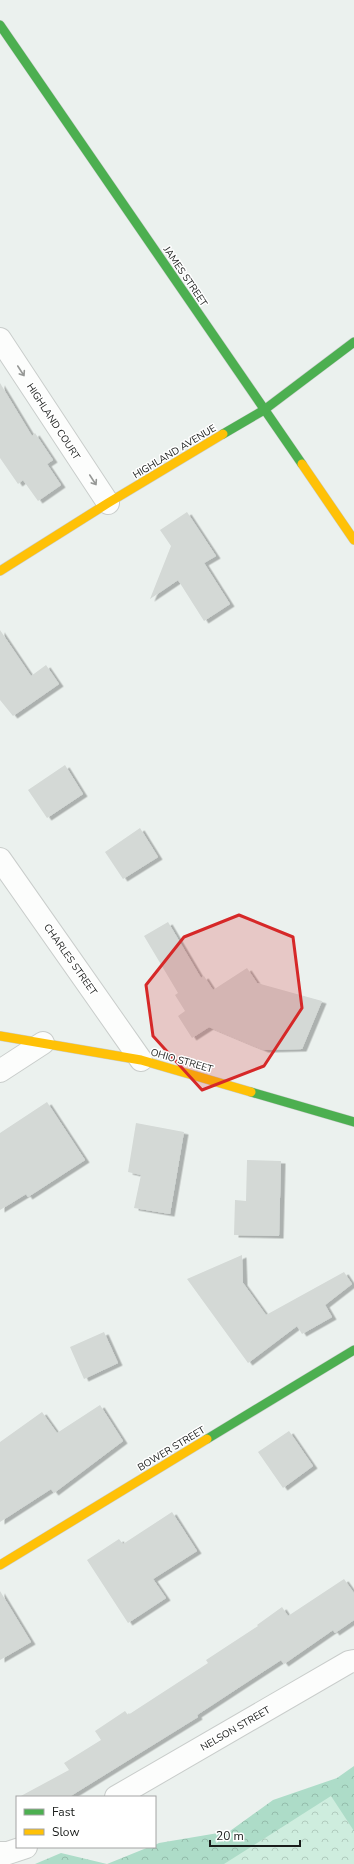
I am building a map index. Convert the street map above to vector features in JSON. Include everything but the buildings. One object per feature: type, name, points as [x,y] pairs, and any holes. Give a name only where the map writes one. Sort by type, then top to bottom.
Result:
[{"type":"street","name":"JAMES STREET","points":[[0,25],[354,540]]},
{"type":"street","name":"HIGHLAND COURT","points":[[0,339],[108,503]]},
{"type":"street","name":"HIGHLAND AVENUE","points":[[0,571],[108,503],[264,410],[354,342]]},
{"type":"street","name":"CHARLES STREET","points":[[0,859],[141,1060]]},
{"type":"street","name":"OHIO STREET","points":[[0,1036],[141,1060],[354,1122]]},
{"type":"street","points":[[0,1071],[43,1043]]},
{"type":"street","name":"BOWER STREET","points":[[0,1565],[354,1350]]},
{"type":"street","name":"NELSON STREET","points":[[118,1796],[349,1662],[354,1661]]},
{"type":"street","points":[[0,1853],[8,1853],[23,1848]]},
{"type":"highlighted area","points":[[239,915],[293,937],[302,1008],[264,1066],[202,1090],[153,1036],[146,985],[184,937]]},
{"type":"green space","points":[[354,1766],[354,1864],[107,1864],[147,1848],[156,1848],[156,1844],[159,1843],[230,1831],[273,1800],[337,1778]]},
{"type":"green space","points":[[331,1796],[354,1831],[354,1864],[224,1864]]},
{"type":"green space","points":[[61,1853],[107,1864],[35,1864]]},
{"type":"traffic: fast","points":[[0,25],[302,464]]},
{"type":"traffic: fast","points":[[223,434],[264,410],[354,342]]},
{"type":"traffic: fast","points":[[251,1092],[354,1122]]},
{"type":"traffic: fast","points":[[207,1439],[354,1350]]},
{"type":"traffic: slow","points":[[0,571],[108,503],[223,434]]},
{"type":"traffic: slow","points":[[302,464],[354,540]]},
{"type":"traffic: slow","points":[[0,1036],[141,1060],[251,1092]]},
{"type":"traffic: slow","points":[[0,1565],[207,1439]]}]
